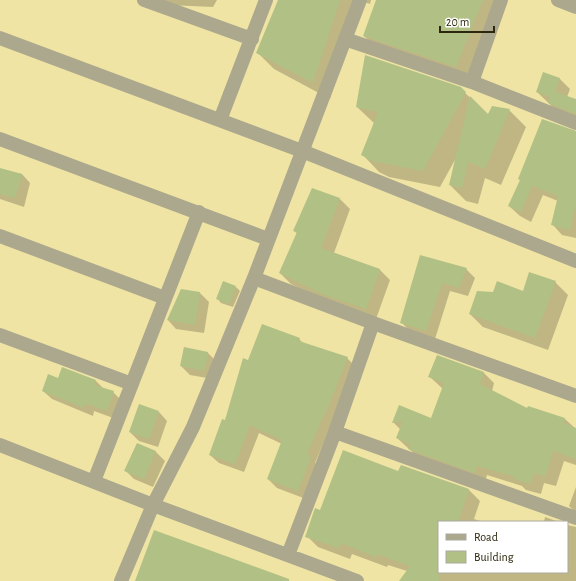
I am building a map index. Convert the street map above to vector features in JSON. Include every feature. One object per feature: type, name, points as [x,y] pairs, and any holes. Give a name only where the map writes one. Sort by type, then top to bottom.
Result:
[{"type":"street","points":[[144,0],[252,39]]},
{"type":"street","points":[[220,120],[266,0]]},
{"type":"street","points":[[121,581],[153,505],[193,427],[254,278],[360,0]]},
{"type":"street","points":[[472,82],[501,0]]},
{"type":"street","points":[[558,0],[576,7]]},
{"type":"street","points":[[0,38],[302,151],[576,261]]},
{"type":"street","points":[[345,39],[472,82],[576,123]]},
{"type":"street","points":[[0,139],[268,239]]},
{"type":"street","points":[[94,481],[199,212]]},
{"type":"street","points":[[0,236],[165,298]]},
{"type":"street","points":[[254,278],[373,323],[576,396]]},
{"type":"street","points":[[288,555],[335,432],[373,323]]},
{"type":"street","points":[[0,335],[132,384]]},
{"type":"street","points":[[335,432],[576,518]]},
{"type":"street","points":[[0,446],[357,581]]},
{"type":"building","points":[[278,0],[340,0],[313,83],[256,53]]},
{"type":"building","points":[[376,0],[483,0],[456,67],[363,36]]},
{"type":"building","points":[[365,55],[461,87],[466,92],[423,171],[372,161],[361,155],[378,112],[356,107]]},
{"type":"building","points":[[543,72],[560,78],[555,92],[576,99],[576,114],[548,103],[550,97],[536,92]]},
{"type":"building","points":[[470,96],[488,114],[492,106],[510,109],[485,169],[468,162],[462,188],[449,185]]},
{"type":"building","points":[[542,119],[576,131],[576,204],[570,230],[551,225],[558,196],[532,186],[521,212],[508,206],[520,180],[518,179]]},
{"type":"building","points":[[0,168],[22,174],[15,198],[0,194]]},
{"type":"building","points":[[312,188],[340,198],[321,248],[380,269],[366,309],[322,294],[279,273],[297,232],[293,231]]},
{"type":"building","points":[[420,255],[467,268],[459,288],[442,283],[426,331],[400,323]]},
{"type":"building","points":[[529,272],[556,281],[535,338],[469,314],[477,291],[493,292],[497,281],[523,291]]},
{"type":"building","points":[[223,281],[236,286],[229,304],[216,299]]},
{"type":"building","points":[[181,289],[200,292],[195,325],[167,320]]},
{"type":"building","points":[[262,324],[300,338],[299,341],[348,357],[327,410],[307,454],[311,457],[298,491],[267,479],[282,440],[250,425],[235,464],[209,455],[222,419],[225,420],[243,358],[248,360]]},
{"type":"building","points":[[184,347],[208,352],[205,371],[180,366]]},
{"type":"building","points":[[437,355],[484,372],[480,384],[527,408],[528,406],[565,418],[563,423],[576,428],[576,459],[553,451],[545,477],[534,473],[530,484],[514,479],[515,477],[477,466],[474,473],[408,449],[411,444],[396,438],[403,421],[392,423],[399,405],[431,418],[444,383],[428,377]]},
{"type":"building","points":[[62,367],[96,380],[94,385],[114,391],[107,411],[85,403],[84,408],[42,391],[48,374],[58,378]]},
{"type":"building","points":[[139,404],[159,411],[149,439],[129,432]]},
{"type":"building","points":[[137,443],[156,451],[144,479],[124,471]]},
{"type":"building","points":[[343,450],[398,471],[401,465],[469,489],[458,521],[438,521],[439,581],[399,581],[410,566],[377,554],[376,557],[341,543],[339,548],[305,537],[315,508],[320,510]]},
{"type":"building","points":[[154,530],[289,579],[289,581],[135,581]]}]
